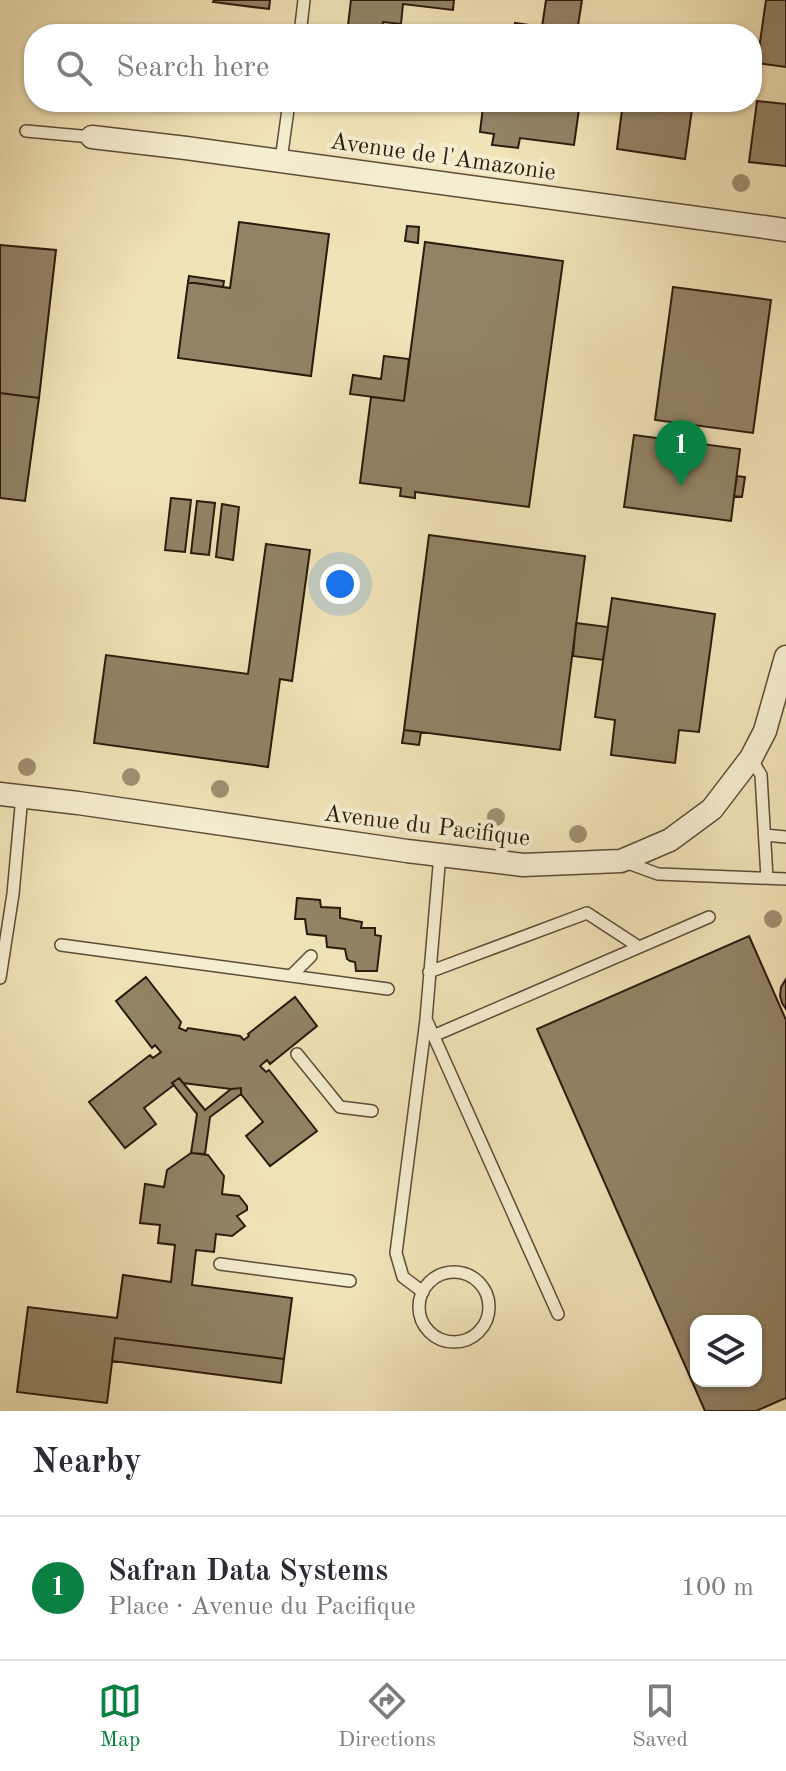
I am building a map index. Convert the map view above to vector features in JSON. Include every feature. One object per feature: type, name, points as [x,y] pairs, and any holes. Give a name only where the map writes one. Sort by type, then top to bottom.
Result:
[{"type":"street","name":"Avenue de l'Amazonie","points":[[92,137],[786,230]]},
{"type":"street","name":"Avenue du Pacifique","points":[[11,795],[523,865],[621,861],[670,840],[712,809],[751,758],[765,731],[786,657]]},
{"type":"lane","points":[[301,24],[304,0]]},
{"type":"lane","points":[[281,160],[288,112]]},
{"type":"lane","points":[[26,131],[92,137]]},
{"type":"lane","points":[[751,758],[761,775],[767,878]]},
{"type":"lane","points":[[0,978],[13,894],[11,795]]},
{"type":"lane","points":[[765,835],[786,837]]},
{"type":"lane","points":[[423,1292],[403,1277],[396,1253],[426,1019],[440,854]]},
{"type":"lane","points":[[621,861],[658,874],[786,879]]},
{"type":"lane","points":[[429,972],[587,913],[639,947]]},
{"type":"lane","points":[[433,1036],[709,917]]},
{"type":"lane","points":[[61,945],[388,989]]},
{"type":"lane","points":[[291,976],[311,956]]},
{"type":"lane","points":[[426,1019],[558,1314]]},
{"type":"lane","points":[[297,1054],[340,1107],[372,1111]]},
{"type":"lane","points":[[220,1264],[350,1281]]},
{"type":"lane","points":[[459,1273],[470,1276],[485,1292],[488,1313],[485,1323],[470,1338],[459,1342],[438,1338],[429,1332],[419,1313],[423,1292],[438,1276],[459,1273]]},
{"type":"building","points":[[214,0],[270,0],[269,9]]},
{"type":"building","points":[[351,0],[454,0],[453,10],[403,4],[401,24],[348,24]]},
{"type":"building","points":[[546,0],[582,0],[578,24],[542,24]]},
{"type":"building","points":[[766,0],[786,0],[786,67],[762,64]]},
{"type":"building","points":[[762,102],[786,104],[786,166],[749,162],[756,112],[762,112]]},
{"type":"building","points":[[482,112],[579,112],[574,145],[520,138],[518,148],[492,145],[494,134],[480,132]]},
{"type":"building","points":[[622,112],[692,112],[685,159],[617,149]]},
{"type":"building","points":[[239,222],[329,234],[311,376],[178,358],[188,282],[230,288]]},
{"type":"building","points":[[407,226],[419,227],[418,243],[405,241]]},
{"type":"building","points":[[425,242],[563,261],[529,507],[415,492],[415,498],[400,496],[401,488],[360,483],[371,397],[404,401]]},
{"type":"building","points":[[0,245],[56,250],[39,398],[0,393]]},
{"type":"building","points":[[189,276],[224,281],[223,287],[188,282]]},
{"type":"building","points":[[673,287],[771,300],[753,433],[655,420]]},
{"type":"building","points":[[384,356],[409,359],[404,401],[350,394],[353,375],[381,379]]},
{"type":"building","points":[[0,393],[39,398],[25,501],[0,498]]},
{"type":"building","points":[[634,435],[740,449],[731,521],[624,507]]},
{"type":"building","points":[[737,476],[745,477],[742,497],[734,496]]},
{"type":"building","points":[[171,498],[191,500],[185,552],[165,550]]},
{"type":"building","points":[[197,501],[215,503],[209,555],[191,553]]},
{"type":"building","points":[[222,504],[239,507],[233,560],[216,557]]},
{"type":"building","points":[[429,535],[585,556],[560,750],[404,730]]},
{"type":"building","points":[[266,544],[310,550],[292,681],[280,679],[268,767],[94,743],[106,655],[248,674]]},
{"type":"building","points":[[612,598],[715,614],[699,732],[679,730],[675,763],[611,755],[615,720],[595,717]]},
{"type":"building","points":[[576,623],[608,627],[603,660],[573,656]]},
{"type":"building","points":[[404,730],[421,732],[419,745],[402,743]]},
{"type":"building","points":[[297,898],[320,900],[321,907],[340,908],[340,918],[362,922],[361,928],[375,928],[375,935],[381,936],[377,971],[356,971],[355,962],[347,959],[345,949],[327,947],[326,936],[307,934],[305,919],[295,919]]},
{"type":"building","points":[[749,936],[786,1020],[786,1398],[756,1411],[705,1411],[694,1387],[762,1387],[762,1315],[690,1315],[690,1377],[537,1029]]},
{"type":"building","points":[[146,977],[181,1022],[179,1028],[240,1036],[244,1040],[295,997],[317,1026],[270,1064],[267,1060],[260,1066],[266,1072],[269,1070],[317,1131],[270,1166],[246,1136],[263,1122],[241,1094],[241,1088],[183,1083],[179,1078],[144,1108],[156,1124],[125,1148],[89,1102],[150,1055],[153,1058],[161,1052],[155,1045],[152,1048],[116,1001]]},
{"type":"building","points":[[786,979],[786,1009],[780,996]]},
{"type":"building","points":[[179,1078],[205,1110],[231,1089],[241,1088],[241,1094],[210,1117],[205,1154],[191,1153],[197,1114],[172,1083]]},
{"type":"building","points":[[191,1153],[208,1155],[224,1176],[222,1194],[239,1196],[247,1206],[247,1210],[237,1216],[245,1226],[232,1236],[216,1234],[214,1252],[196,1250],[192,1285],[292,1298],[284,1359],[115,1338],[107,1403],[17,1392],[28,1307],[117,1318],[123,1275],[171,1282],[175,1245],[158,1243],[160,1225],[140,1223],[145,1184],[164,1187],[167,1170]]},
{"type":"building","points":[[115,1338],[284,1359],[281,1383],[112,1361]]},
{"type":"place","name":"Safran Data Systems","points":[[681,486]]}]
